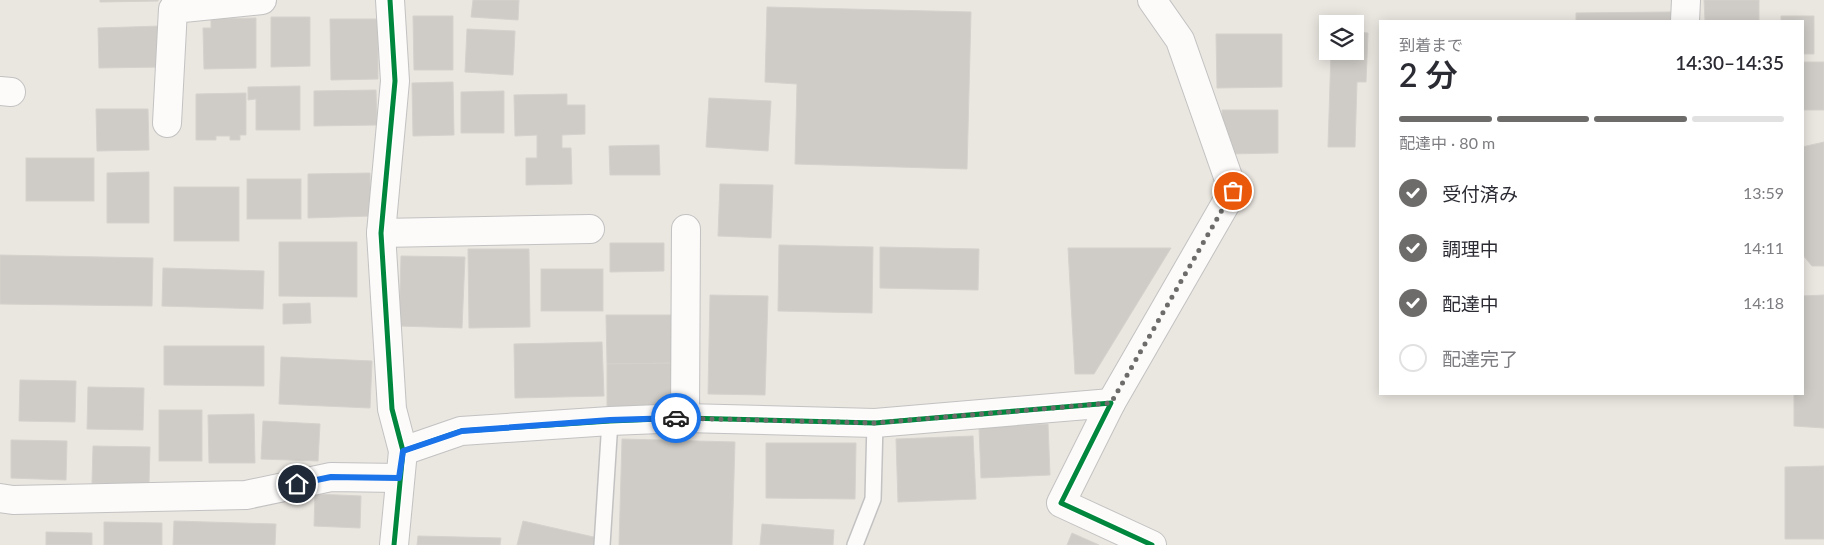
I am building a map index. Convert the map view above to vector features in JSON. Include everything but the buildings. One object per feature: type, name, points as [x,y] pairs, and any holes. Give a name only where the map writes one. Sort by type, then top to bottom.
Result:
[{"type":"street","points":[[167,123],[173,9],[262,0]]},
{"type":"street","points":[[390,0],[395,81],[381,233],[392,409],[403,451],[394,545]]},
{"type":"street","points":[[1152,0],[1180,40],[1233,191],[1111,403],[1060,503],[1152,545]]},
{"type":"street","points":[[1686,0],[1686,20]]},
{"type":"street","points":[[381,233],[590,229]]},
{"type":"street","points":[[685,418],[686,229]]},
{"type":"street","points":[[403,451],[462,431],[610,420],[685,418],[875,423],[1111,403]]},
{"type":"street","points":[[0,498],[13,500],[246,495],[331,477],[399,478]]},
{"type":"lane","points":[[602,545],[610,420]]},
{"type":"lane","points":[[855,545],[873,499],[875,423]]},
{"type":"cycle path","points":[[390,0],[395,81],[381,233],[392,409],[403,451],[394,545]]},
{"type":"cycle path","points":[[403,451],[461,431],[685,418],[875,423],[1111,403],[1061,503],[1152,545]]},
{"type":"way so far","points":[[676,418],[875,423],[1111,403],[1233,191]]},
{"type":"route","points":[[297,484],[331,477],[399,478],[403,451],[462,431],[610,420],[676,418]]}]
